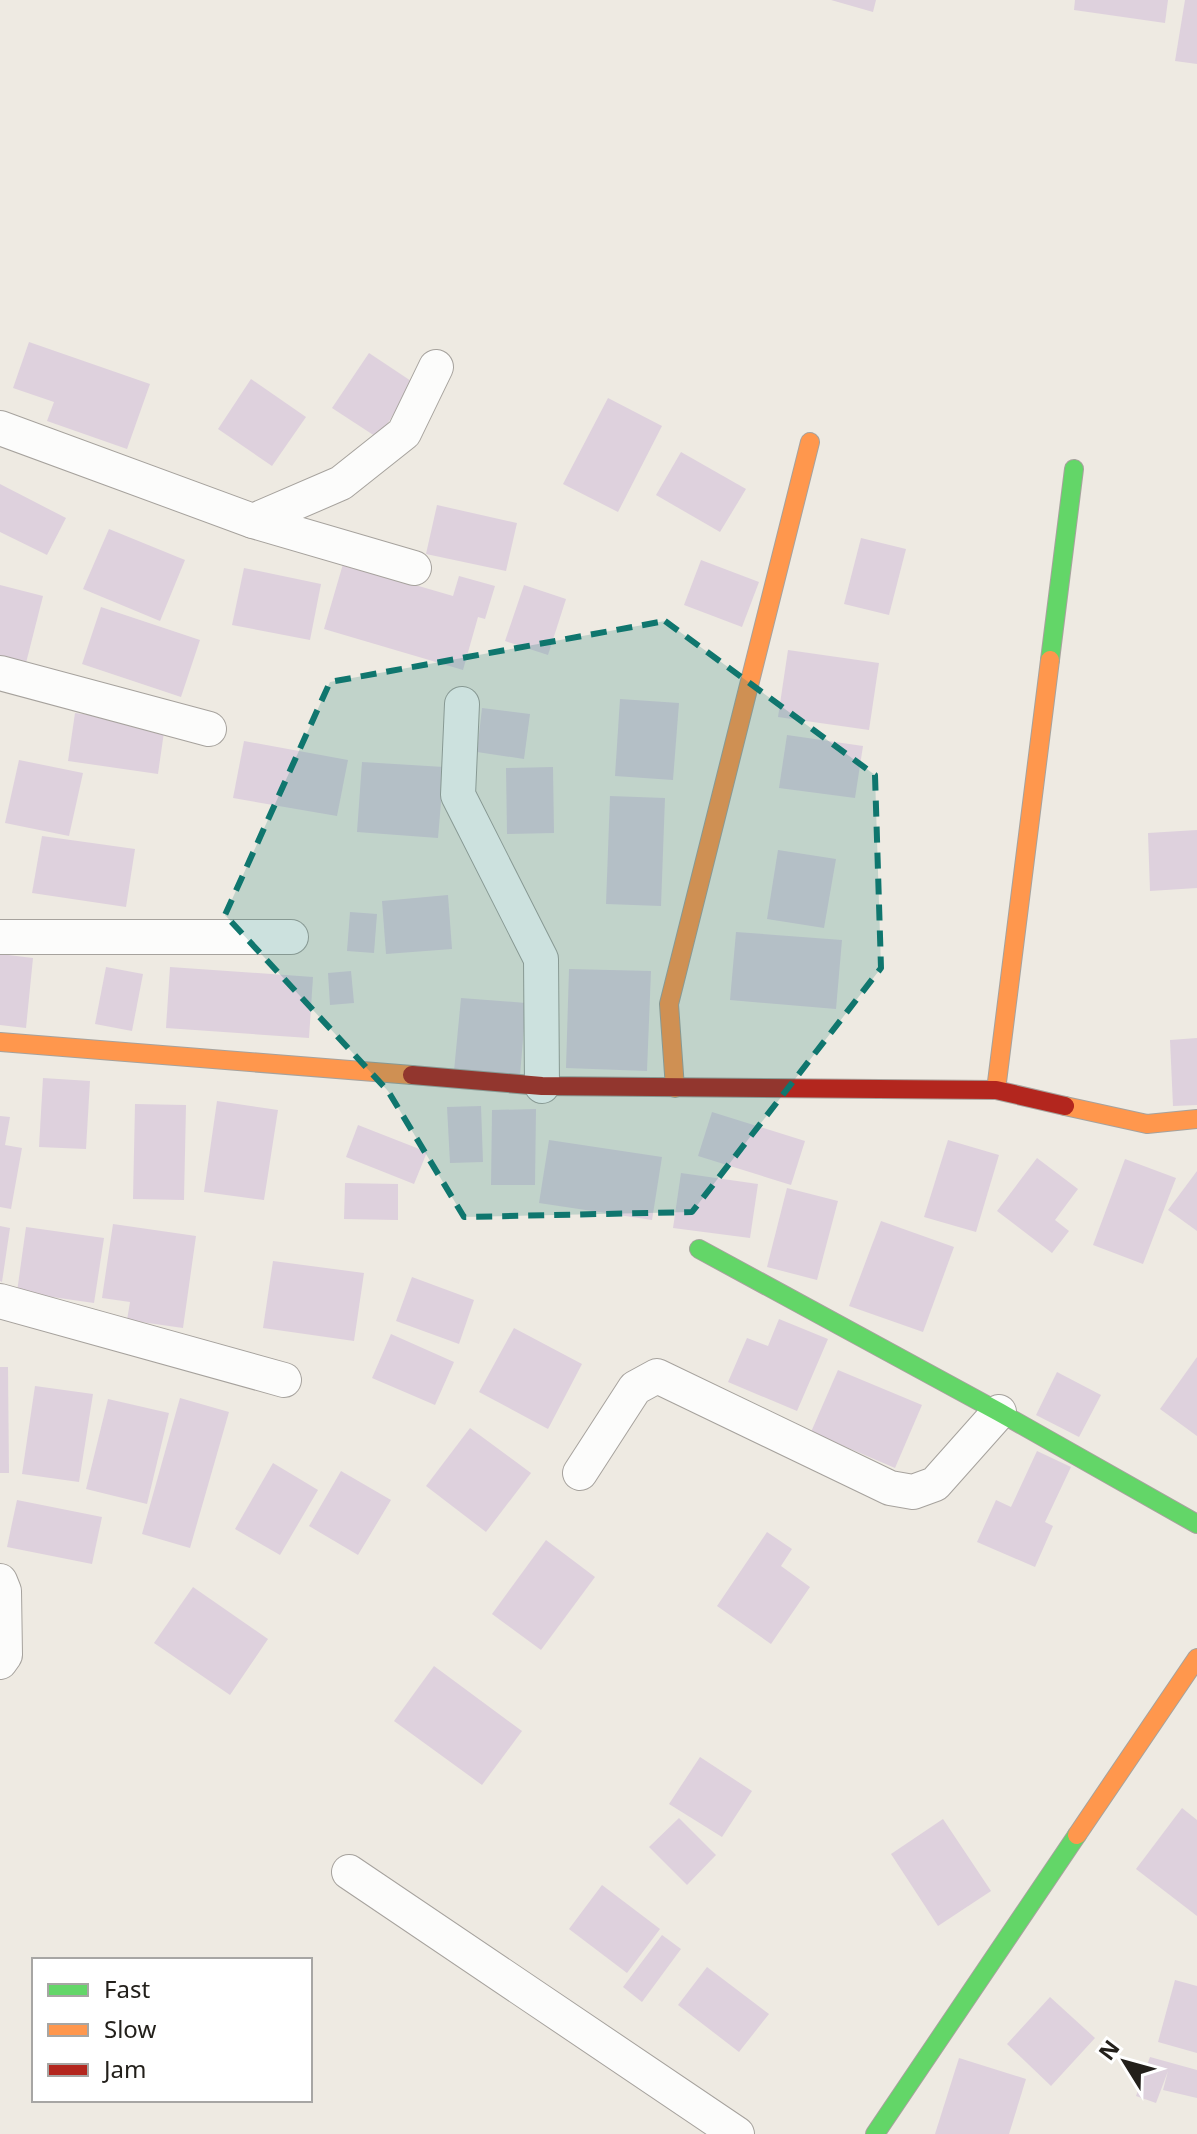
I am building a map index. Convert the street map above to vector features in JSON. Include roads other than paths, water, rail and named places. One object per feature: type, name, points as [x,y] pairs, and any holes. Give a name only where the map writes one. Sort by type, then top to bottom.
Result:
[{"type":"street","points":[[253,521],[341,483],[404,433],[436,367]]},
{"type":"street","points":[[0,428],[253,521],[414,568]]},
{"type":"street","points":[[675,1088],[669,1004],[810,442]]},
{"type":"street","points":[[996,1090],[1074,469]]},
{"type":"street","points":[[0,673],[209,729]]},
{"type":"street","points":[[462,704],[458,795],[541,959],[542,1086]]},
{"type":"street","points":[[0,937],[291,937]]},
{"type":"street","points":[[0,1042],[542,1086],[996,1090],[1147,1124],[1197,1119]]},
{"type":"street","points":[[699,1249],[1197,1524]]},
{"type":"street","points":[[0,1301],[284,1380]]},
{"type":"street","points":[[580,1473],[635,1388],[657,1376],[890,1488],[913,1492],[935,1484],[999,1412]]},
{"type":"street","points":[[0,1581],[4,1591],[5,1655],[0,1662]]},
{"type":"street","points":[[875,2134],[1197,1658]]},
{"type":"street","points":[[349,1872],[737,2134]]}]
